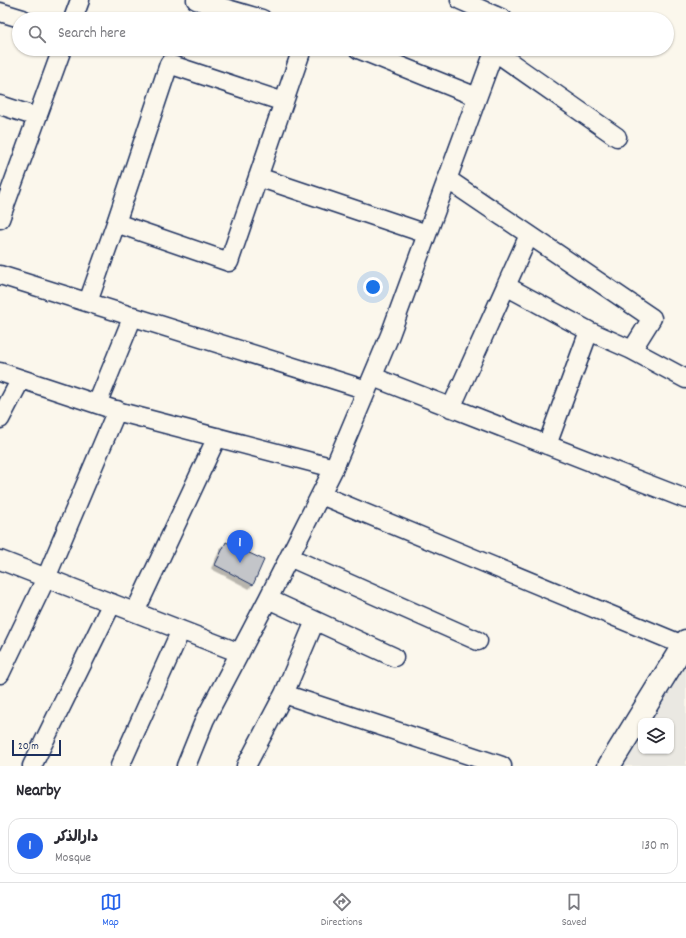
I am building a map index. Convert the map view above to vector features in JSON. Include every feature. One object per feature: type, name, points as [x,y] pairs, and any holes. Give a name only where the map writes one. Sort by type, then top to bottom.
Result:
[{"type":"main road","points":[[609,766],[684,643]]},
{"type":"street","points":[[76,12],[80,0]]},
{"type":"street","points":[[196,0],[238,12]]},
{"type":"street","points":[[460,0],[487,12]]},
{"type":"street","points":[[0,12],[12,16]]},
{"type":"street","points":[[0,219],[5,188],[37,117],[59,56]]},
{"type":"street","points":[[116,223],[229,262],[300,56]]},
{"type":"street","points":[[375,56],[477,97]]},
{"type":"street","points":[[186,766],[205,719],[334,468],[390,335],[492,56]]},
{"type":"street","points":[[503,56],[617,136]]},
{"type":"street","points":[[88,302],[169,64],[284,102]]},
{"type":"street","points":[[0,105],[37,117]]},
{"type":"street","points":[[258,178],[427,234]]},
{"type":"street","points":[[447,179],[652,318],[632,350]]},
{"type":"street","points":[[451,408],[529,235]]},
{"type":"street","points":[[0,275],[133,316],[451,408],[686,499]]},
{"type":"street","points":[[506,286],[589,331],[632,350],[686,379]]},
{"type":"street","points":[[97,404],[133,316]]},
{"type":"street","points":[[547,445],[589,331]]},
{"type":"street","points":[[0,372],[117,410],[334,468]]},
{"type":"street","points":[[0,419],[21,379]]},
{"type":"street","points":[[0,674],[46,578],[117,410]]},
{"type":"street","points":[[134,612],[217,437]]},
{"type":"street","points":[[321,495],[684,643]]},
{"type":"street","points":[[289,558],[478,641]]},
{"type":"street","points":[[0,560],[240,653]]},
{"type":"street","points":[[268,599],[394,657]]},
{"type":"street","points":[[32,766],[112,603]]},
{"type":"street","points":[[246,766],[284,694],[316,621]]},
{"type":"street","points":[[120,766],[182,630]]},
{"type":"street","points":[[284,694],[502,766]]},
{"type":"shaded area","points":[[686,663],[686,766],[623,766],[638,742],[638,754],[674,754],[674,718],[653,718]]},
{"type":"building","points":[[226,542],[264,560],[253,585],[215,565]]},
{"type":"place","name":"دارالذکر","points":[[240,563]]}]
